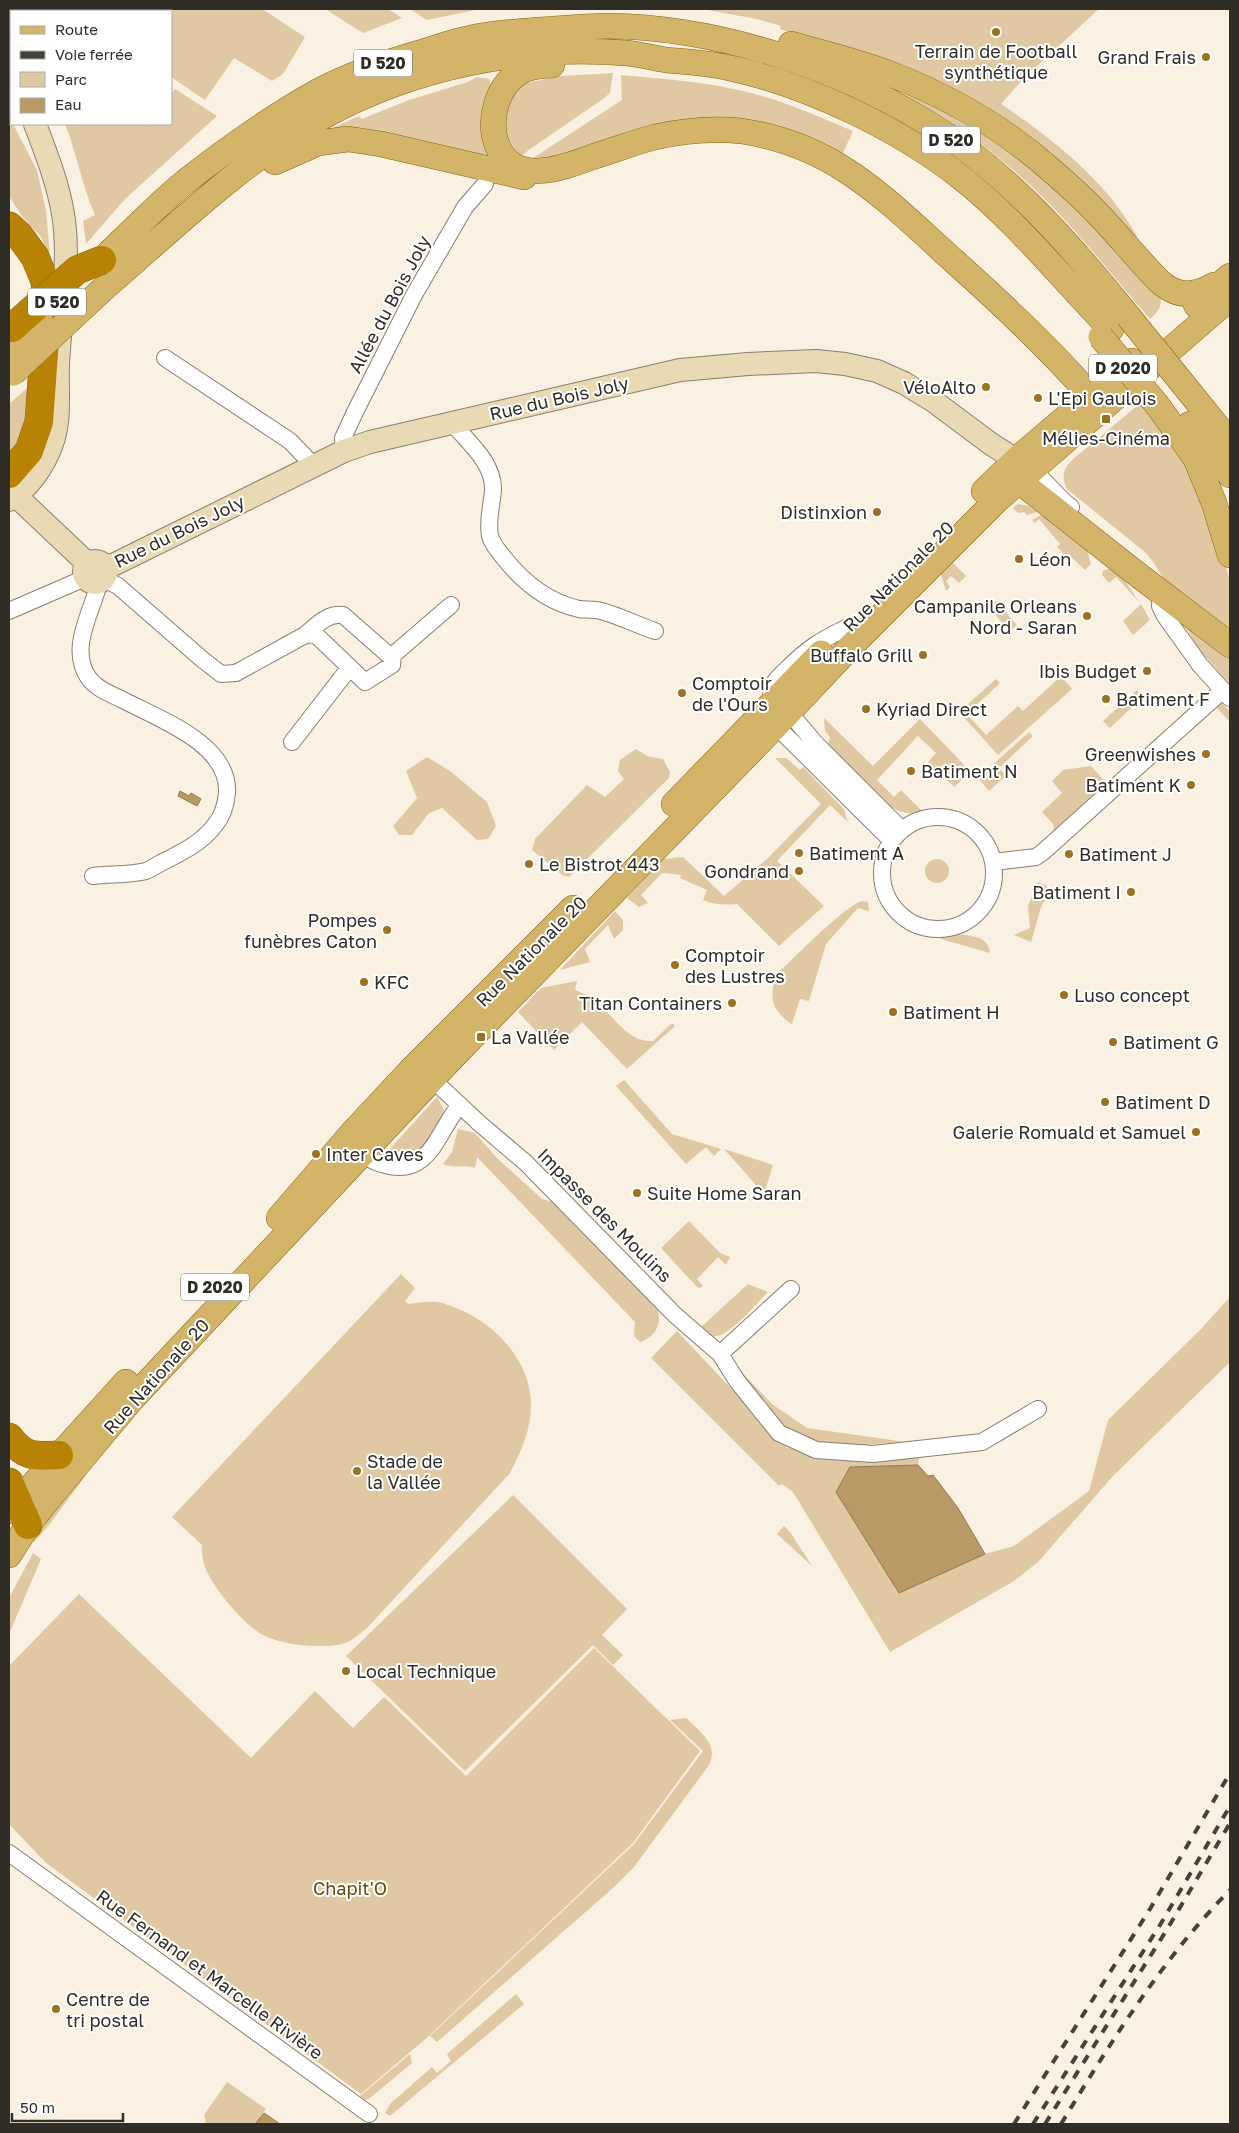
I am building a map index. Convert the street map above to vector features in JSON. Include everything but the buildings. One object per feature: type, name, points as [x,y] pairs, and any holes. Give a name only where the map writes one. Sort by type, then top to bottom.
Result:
[{"type":"highway","points":[[9,226],[19,235],[35,257],[45,281],[47,311],[39,422],[29,451],[11,490]]},
{"type":"highway","points":[[10,338],[77,270],[102,260]]},
{"type":"highway","points":[[9,1437],[16,1447],[27,1454],[60,1455]]},
{"type":"main road","name":"D 520","points":[[102,260],[183,184],[252,132],[320,91],[379,64],[470,38],[530,30],[609,26],[674,32],[723,40],[773,53],[821,71],[875,95],[927,122],[977,159],[1018,194],[1061,238],[1113,328]]},
{"type":"main road","points":[[723,40],[763,36],[892,74],[943,97],[986,121],[1049,168],[1094,210],[1160,282],[1175,292],[1184,295],[1192,294],[1212,286],[1230,275]]},
{"type":"main road","name":"D 520","points":[[11,374],[102,290],[256,158],[324,116],[377,92],[432,73],[499,58],[542,52],[629,53],[664,60],[696,62],[731,68],[796,87],[867,118],[961,178],[1017,228],[1074,291],[1113,328],[1169,396],[1230,476]]},
{"type":"main road","points":[[664,60],[535,66],[520,72],[513,78],[496,104],[493,127],[495,140],[504,158],[513,165],[536,172],[558,170],[655,137],[710,130],[739,131],[769,136],[800,146],[827,158],[855,175],[909,219],[1024,326],[1090,395]]},
{"type":"main road","points":[[232,178],[263,171],[275,162],[318,143],[348,139],[381,144],[507,174],[538,179],[555,179],[576,172],[633,144]]},
{"type":"main road","name":"Rue Nationale 20","points":[[16,1505],[133,1398],[363,1154],[444,1052],[779,714],[852,645],[952,544],[1023,470],[1090,395],[1230,275]]},
{"type":"main road","name":"Rue Nationale 20","points":[[779,714],[846,628],[1023,470],[1230,298]]},
{"type":"main road","name":"D 520","points":[[1169,396],[1230,442]]},
{"type":"main road","points":[[1169,396],[1214,503],[1230,554]]},
{"type":"main road","points":[[1023,470],[1112,546],[1161,592],[1230,645]]},
{"type":"main road","name":"Rue Nationale 20","points":[[9,1555],[16,1505],[302,1193],[354,1131],[420,1082]]},
{"type":"street","points":[[11,490],[27,485],[46,458],[54,436],[58,410],[66,242],[64,223],[51,165],[35,125]]},
{"type":"street","name":"Allée du Bois Joly","points":[[344,451],[343,438],[414,295],[465,207],[485,184]]},
{"type":"street","points":[[165,358],[290,441],[313,465]]},
{"type":"street","name":"Rue du Bois Joly","points":[[11,490],[96,574],[313,465],[370,442],[680,370],[816,361],[845,364],[877,371],[904,383],[932,400],[1023,470]]},
{"type":"street","points":[[452,423],[489,468],[493,491],[490,505],[490,537],[512,568],[534,588],[566,605],[581,609],[600,610],[655,632]]},
{"type":"street","points":[[9,611],[96,574]]},
{"type":"street","points":[[96,574],[118,586],[221,674],[236,672],[305,635],[327,616],[335,614],[343,615],[392,658]]},
{"type":"street","points":[[93,876],[146,871],[192,847],[218,822],[224,808],[227,786],[225,775],[206,747],[154,716],[102,690],[88,677],[82,662],[81,642],[97,590],[96,574]]},
{"type":"street","points":[[993,862],[1036,857],[1044,852],[1226,694],[1200,665],[1165,616],[1160,606],[1161,592]]},
{"type":"street","points":[[305,635],[315,634],[365,682],[392,665],[393,655],[451,604]]},
{"type":"street","points":[[292,742],[350,667]]},
{"type":"street","points":[[779,714],[897,835]]},
{"type":"street","points":[[938,817],[957,820],[980,836],[986,844],[993,862],[994,881],[989,896],[976,914],[963,924],[947,929],[931,929],[915,924],[901,915],[886,896],[882,867],[886,853],[897,835],[919,820],[938,817]]},
{"type":"street","name":"Impasse des Moulins","points":[[420,1082],[460,1105],[526,1163],[675,1315],[720,1354],[737,1381],[779,1433],[816,1450],[873,1454],[982,1442],[1038,1409]]},
{"type":"street","points":[[354,1131],[363,1154],[372,1161],[393,1168],[406,1166],[415,1163],[426,1155],[438,1142],[452,1114],[460,1105]]},
{"type":"street","points":[[720,1354],[791,1289]]},
{"type":"street","name":"Rue Fernand et Marcelle Rivière","points":[[9,1843],[28,1866]]},
{"type":"street","name":"Rue Fernand et Marcelle Rivière","points":[[9,1853],[369,2114]]},
{"type":"green space","points":[[70,9],[262,9],[305,37],[283,74],[272,81],[234,58],[205,100],[172,78],[172,10]]},
{"type":"green space","points":[[325,9],[388,9],[402,18],[363,33]]},
{"type":"green space","points":[[410,9],[480,9],[427,20]]},
{"type":"green space","points":[[702,9],[1099,9],[1024,78],[1001,104],[1077,162],[1110,197],[1137,236],[1135,238],[876,59],[780,29],[781,26],[757,19]]},
{"type":"green space","points":[[613,73],[610,93],[603,99],[519,158],[511,149],[504,132],[504,123],[508,105],[517,85],[560,76]]},
{"type":"green space","points":[[621,75],[735,89],[790,105],[853,131],[843,153],[808,137],[775,127],[575,157],[527,162],[622,100]]},
{"type":"green space","points":[[477,77],[489,79],[492,88],[490,164],[328,130],[359,116],[362,119],[409,100],[468,82]]},
{"type":"green space","points":[[175,89],[217,116],[125,199],[86,244],[83,221],[95,215],[65,125],[172,125],[172,93]]},
{"type":"green space","points":[[902,92],[918,93],[1054,180],[1160,296],[1160,306],[1155,314],[1150,319],[1081,238],[1025,180],[968,134]]},
{"type":"green space","points":[[9,116],[10,125],[14,125],[37,170],[46,211],[50,257],[41,237],[22,216],[9,196]]},
{"type":"green space","points":[[32,384],[28,427],[9,460],[9,404]]},
{"type":"green space","points":[[1143,401],[1182,449],[1205,503],[1230,580],[1230,635],[1166,583],[1146,553],[1067,489],[1065,484],[1064,473],[1072,460]]},
{"type":"green space","points":[[1018,504],[1029,506],[1037,512],[1027,515],[1024,512],[1018,513],[1013,508]]},
{"type":"green space","points":[[1041,515],[1069,532],[1086,546],[1091,564],[1085,570],[1068,554],[1066,556],[1057,547],[1060,544],[1039,519],[1035,523],[1032,520]]},
{"type":"green space","points":[[950,560],[966,576],[959,583],[951,576],[946,581],[950,587],[946,591],[940,571]]},
{"type":"green space","points":[[1110,568],[1124,579],[1139,602],[1116,577],[1109,583],[1102,575],[1103,571]]},
{"type":"green space","points":[[995,601],[1017,625],[1010,631],[988,607]]},
{"type":"green space","points":[[1141,604],[1150,620],[1133,635],[1123,621]]},
{"type":"green space","points":[[1184,624],[1230,654],[1230,684],[1197,647]]},
{"type":"green space","points":[[1061,676],[1072,689],[998,755],[959,712],[996,679],[1000,683],[967,714],[986,735],[1018,706],[1023,711]]},
{"type":"green space","points":[[1137,690],[1143,697],[1110,728],[1103,721]]},
{"type":"green space","points":[[1222,703],[1230,712],[1230,722],[1215,706]]},
{"type":"green space","points":[[824,718],[873,766],[920,719],[971,772],[954,787],[928,762],[936,753],[918,736],[877,780],[894,797],[901,790],[922,811],[913,813],[901,812],[889,806],[828,744],[830,737],[825,731]]},
{"type":"green space","points":[[1029,732],[1033,736],[999,768],[1006,776],[989,791],[978,778]]},
{"type":"green space","points":[[636,749],[647,756],[663,759],[670,772],[669,778],[569,877],[562,875],[532,850],[535,839],[587,785],[605,797],[624,779],[618,771],[620,760]]},
{"type":"green space","points":[[427,757],[450,771],[487,802],[496,826],[488,839],[477,840],[442,808],[429,813],[412,835],[399,835],[393,826],[417,798],[406,771]]},
{"type":"green space","points":[[775,758],[786,758],[800,770],[803,767],[844,809],[848,822],[830,805],[777,861],[824,906],[779,946],[737,904],[720,904],[703,900],[707,890],[680,878],[681,875],[662,873],[641,895],[648,903],[639,907],[627,898],[664,859],[683,857],[724,896],[767,859],[821,804]]},
{"type":"green space","points":[[1091,766],[1106,783],[1054,830],[1053,824],[1042,812],[1062,793],[1052,781],[1063,770]]},
{"type":"green space","points":[[932,859],[942,859],[949,866],[949,876],[942,883],[932,883],[925,876],[925,866]]},
{"type":"green space","points":[[1038,882],[1045,885],[1050,891],[1041,907],[1031,942],[1014,935],[1030,928],[1028,906]]},
{"type":"green space","points":[[862,901],[868,902],[869,911],[858,908],[826,944],[809,1001],[800,999],[792,1024],[775,1007],[772,993],[776,978],[780,971],[833,921]]},
{"type":"green space","points":[[615,911],[623,920],[623,930],[614,939],[608,925],[585,949],[590,962],[560,970]]},
{"type":"green space","points":[[958,934],[974,936],[983,940],[989,947],[990,953],[941,939],[941,935]]},
{"type":"green space","points":[[577,981],[575,990],[587,995],[598,1003],[619,1025],[634,1037],[653,1041],[672,1023],[675,1026],[627,1069],[582,1022],[554,1050],[518,1012],[541,988]]},
{"type":"green space","points":[[624,1080],[672,1134],[721,1149],[714,1156],[706,1147],[686,1164],[616,1086]]},
{"type":"green space","points":[[437,1097],[444,1110],[440,1131],[414,1155],[403,1159],[390,1158],[386,1153]]},
{"type":"green space","points":[[458,1129],[475,1133],[497,1158],[542,1199],[560,1204],[656,1307],[659,1323],[646,1340],[640,1342],[634,1336],[635,1322],[477,1157],[475,1168],[443,1164],[452,1152]]},
{"type":"green space","points":[[724,1149],[773,1165],[764,1194]]},
{"type":"green space","points":[[689,1221],[720,1253],[730,1257],[726,1265],[718,1257],[697,1279],[703,1286],[700,1288],[661,1248]]},
{"type":"green space","points":[[401,1274],[415,1288],[405,1301],[408,1304],[438,1302],[470,1315],[484,1323],[497,1334],[518,1359],[525,1373],[531,1405],[531,1414],[525,1440],[510,1473],[367,1628],[350,1641],[336,1645],[293,1644],[273,1639],[265,1636],[248,1624],[228,1603],[211,1580],[206,1569],[202,1545],[172,1517]]},
{"type":"green space","points":[[748,1284],[768,1292],[744,1317],[723,1334],[712,1336],[706,1332],[701,1327]]},
{"type":"green space","points":[[1230,1297],[1230,1362],[1113,1476],[1038,1562],[1014,1581],[890,1652],[793,1492],[782,1484],[779,1486],[651,1358],[677,1331],[786,1447],[820,1458],[919,1456],[918,1465],[850,1467],[899,1593],[985,1554],[1014,1546],[1089,1491],[1108,1420],[1201,1329]]},
{"type":"green space","points":[[731,1361],[772,1404],[807,1428],[906,1442],[849,1446],[821,1444],[781,1426]]},
{"type":"green space","points":[[80,1471],[86,1475],[34,1542],[29,1538]]},
{"type":"green space","points":[[513,1495],[627,1609],[602,1635],[623,1655],[613,1665],[593,1645],[465,1771],[346,1656]]},
{"type":"green space","points":[[784,1526],[790,1532],[812,1566],[777,1534]]},
{"type":"green space","points":[[33,1553],[41,1559],[9,1634],[9,1598]]},
{"type":"green space","name":"Chapit'O","points":[[79,1594],[251,1758],[315,1691],[353,1728],[384,1697],[466,1776],[594,1648],[700,1751],[633,1843],[430,2035],[361,2094],[46,1863],[9,1824],[9,1666]]},
{"type":"green space","points":[[686,1718],[702,1733],[710,1745],[712,1751],[709,1765],[634,1867],[613,1888],[437,2042],[430,2036],[634,1844],[703,1751],[670,1720]]},
{"type":"green space","points":[[516,1994],[524,2004],[390,2116],[385,2113],[391,2103],[432,2067],[437,2073],[451,2061],[447,2054]]},
{"type":"green space","points":[[410,2054],[412,2063],[370,2098],[365,2100],[360,2096]]},
{"type":"green space","points":[[227,2082],[266,2109],[255,2124],[206,2124],[204,2115]]},
{"type":"water","points":[[180,791],[189,796],[191,793],[201,799],[197,806],[178,796]]},
{"type":"water","points":[[918,1465],[928,1476],[933,1475],[958,1508],[985,1554],[899,1593],[836,1492],[850,1467]]},
{"type":"water","points":[[264,2113],[280,2124],[255,2124]]},
{"type":"railway","points":[[1014,2124],[1150,1909],[1230,1773]]},
{"type":"railway","points":[[1033,2124],[1160,1925],[1230,1806]]},
{"type":"railway","points":[[1045,2124],[1166,1931],[1230,1823]]},
{"type":"railway","points":[[1061,2124],[1139,2002],[1182,1944],[1230,1890]]},
{"type":"place","name":"Terrain de Football synthétique","points":[[996,32]]},
{"type":"place","name":"Grand Frais","points":[[1206,57]]},
{"type":"place","name":"VéloAlto","points":[[986,387]]},
{"type":"place","name":"L'Epi Gaulois","points":[[1038,398]]},
{"type":"place","name":"Mélies-Cinéma","points":[[1106,419]]},
{"type":"place","name":"Distinxion","points":[[877,512]]},
{"type":"place","name":"Léon","points":[[1019,559]]},
{"type":"place","name":"Campanile Orleans Nord - Saran","points":[[1087,616]]},
{"type":"place","name":"Buffalo Grill","points":[[923,655]]},
{"type":"place","name":"Ibis Budget","points":[[1147,671]]},
{"type":"place","name":"Comptoir de l'Ours","points":[[682,693]]},
{"type":"place","name":"Batiment F","points":[[1106,699]]},
{"type":"place","name":"Kyriad Direct","points":[[866,709]]},
{"type":"place","name":"Greenwishes","points":[[1206,754]]},
{"type":"place","name":"Batiment N","points":[[911,771]]},
{"type":"place","name":"Batiment K","points":[[1191,785]]},
{"type":"place","name":"Batiment A","points":[[799,853]]},
{"type":"place","name":"Batiment J","points":[[1069,854]]},
{"type":"place","name":"Le Bistrot 443","points":[[529,864]]},
{"type":"place","name":"Gondrand","points":[[799,871]]},
{"type":"place","name":"Batiment I","points":[[1131,892]]},
{"type":"place","name":"Pompes funèbres Caton","points":[[387,930]]},
{"type":"place","name":"Comptoir des Lustres","points":[[675,965]]},
{"type":"place","name":"KFC","points":[[364,982]]},
{"type":"place","name":"Luso concept","points":[[1064,995]]},
{"type":"place","name":"Titan Containers","points":[[732,1003]]},
{"type":"place","name":"Batiment H","points":[[893,1012]]},
{"type":"place","name":"La Vallée","points":[[481,1037]]},
{"type":"place","name":"Batiment G","points":[[1113,1042]]},
{"type":"place","name":"Batiment D","points":[[1105,1102]]},
{"type":"place","name":"Galerie Romuald et Samuel","points":[[1196,1132]]},
{"type":"place","name":"Inter Caves","points":[[316,1154]]},
{"type":"place","name":"Suite Home Saran","points":[[637,1193]]},
{"type":"place","name":"Stade de la Vallée","points":[[357,1471]]},
{"type":"place","name":"Local Technique","points":[[346,1671]]},
{"type":"place","name":"Centre de tri postal","points":[[56,2009]]}]
